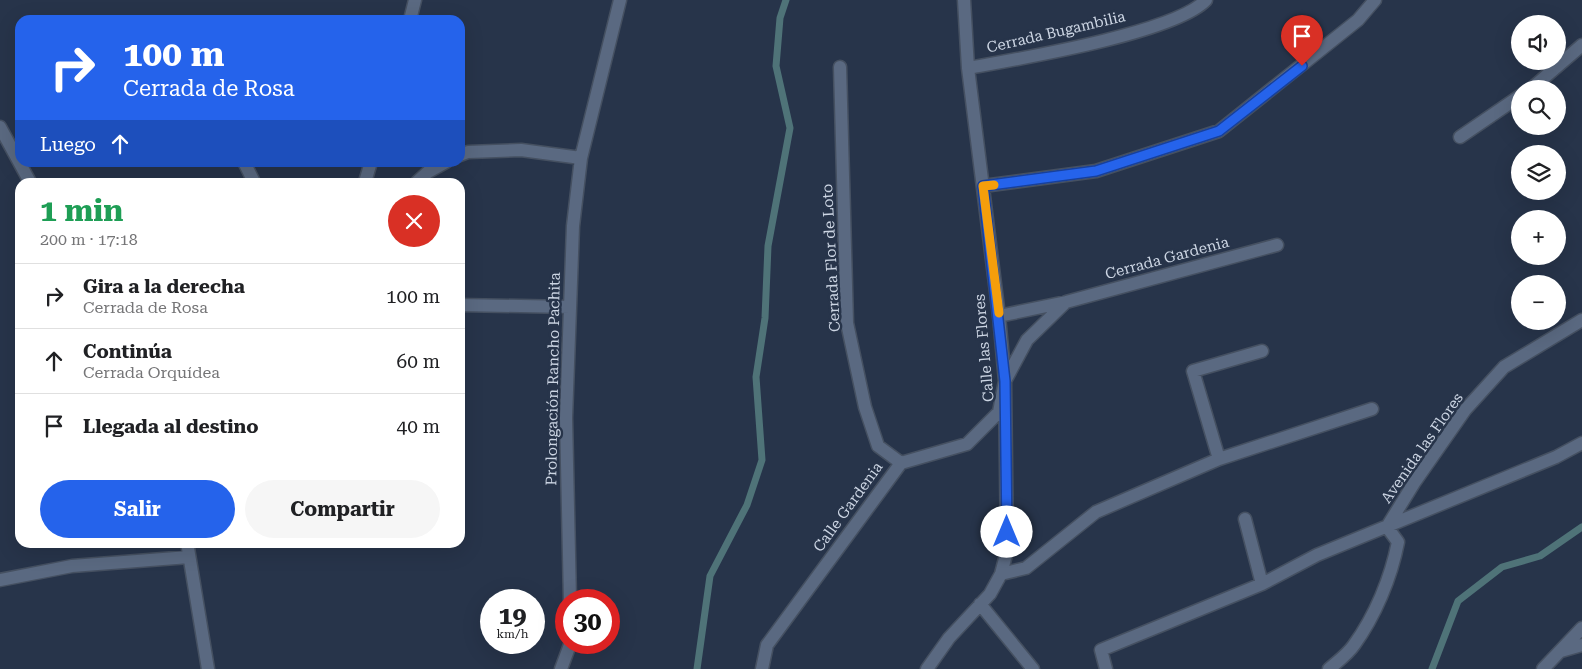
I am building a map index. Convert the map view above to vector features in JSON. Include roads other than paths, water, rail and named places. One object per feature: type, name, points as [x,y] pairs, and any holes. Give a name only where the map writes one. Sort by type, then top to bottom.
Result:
[{"type":"street","points":[[411,15],[415,0]]},
{"type":"street","name":"Prolongación Rancho Pachita","points":[[570,589],[566,418],[573,226],[581,158],[620,0]]},
{"type":"street","name":"Calle las Flores","points":[[927,669],[949,638],[990,594],[1001,574],[1007,551],[1005,381],[999,316],[968,68],[964,0]]},
{"type":"street","points":[[983,186],[1096,171],[1188,139],[1219,131],[1358,20],[1375,0]]},
{"type":"street","name":"Cerrada Bugambilia","points":[[968,68],[1064,50],[1167,22],[1205,1]]},
{"type":"street","points":[[1541,80],[1582,45]]},
{"type":"street","name":"Cerrada Flor de Loto","points":[[840,67],[847,323],[865,408],[878,446],[900,463]]},
{"type":"street","points":[[1460,137],[1511,102]]},
{"type":"street","points":[[0,128],[15,155]]},
{"type":"street","points":[[465,154],[521,150],[581,158]]},
{"type":"street","points":[[22,167],[28,178]]},
{"type":"street","points":[[421,178],[437,167]]},
{"type":"street","name":"Cerrada Gardenia","points":[[999,316],[1066,302],[1277,244]]},
{"type":"street","name":"Cerrada Gardenia","points":[[1005,381],[1027,340],[1066,302]]},
{"type":"street","points":[[465,305],[570,307]]},
{"type":"street","name":"Avenida las Flores","points":[[1387,527],[1414,483],[1465,410],[1504,367],[1582,320]]},
{"type":"street","points":[[1219,459],[1193,371],[1262,351]]},
{"type":"street","name":"Calle Gardenia","points":[[762,669],[767,645],[900,463],[967,444],[999,412],[1005,381]]},
{"type":"street","points":[[1001,574],[1026,568],[1096,512],[1219,459],[1372,408]]},
{"type":"street","points":[[1106,669],[1101,650],[1262,584],[1317,555],[1438,504],[1556,458],[1582,443]]},
{"type":"street","points":[[1246,519],[1262,584]]},
{"type":"street","points":[[1329,669],[1354,647],[1376,606],[1394,563],[1398,542],[1387,527]]},
{"type":"street","points":[[188,548],[208,669]]},
{"type":"street","points":[[0,580],[72,566],[189,557]]},
{"type":"street","points":[[980,604],[1033,669]]},
{"type":"street","points":[[1543,669],[1582,628]]},
{"type":"street","points":[[1561,651],[1582,645]]},
{"type":"street","points":[[562,669],[567,654]]},
{"type":"street","points":[[572,654],[573,669]]},
{"type":"waterway","points":[[697,669],[710,576],[747,505],[762,460],[756,377],[765,318],[768,246],[790,128],[776,66],[780,18],[786,0]]},
{"type":"waterway","points":[[1432,669],[1458,601],[1502,567],[1540,556],[1582,527]]}]
